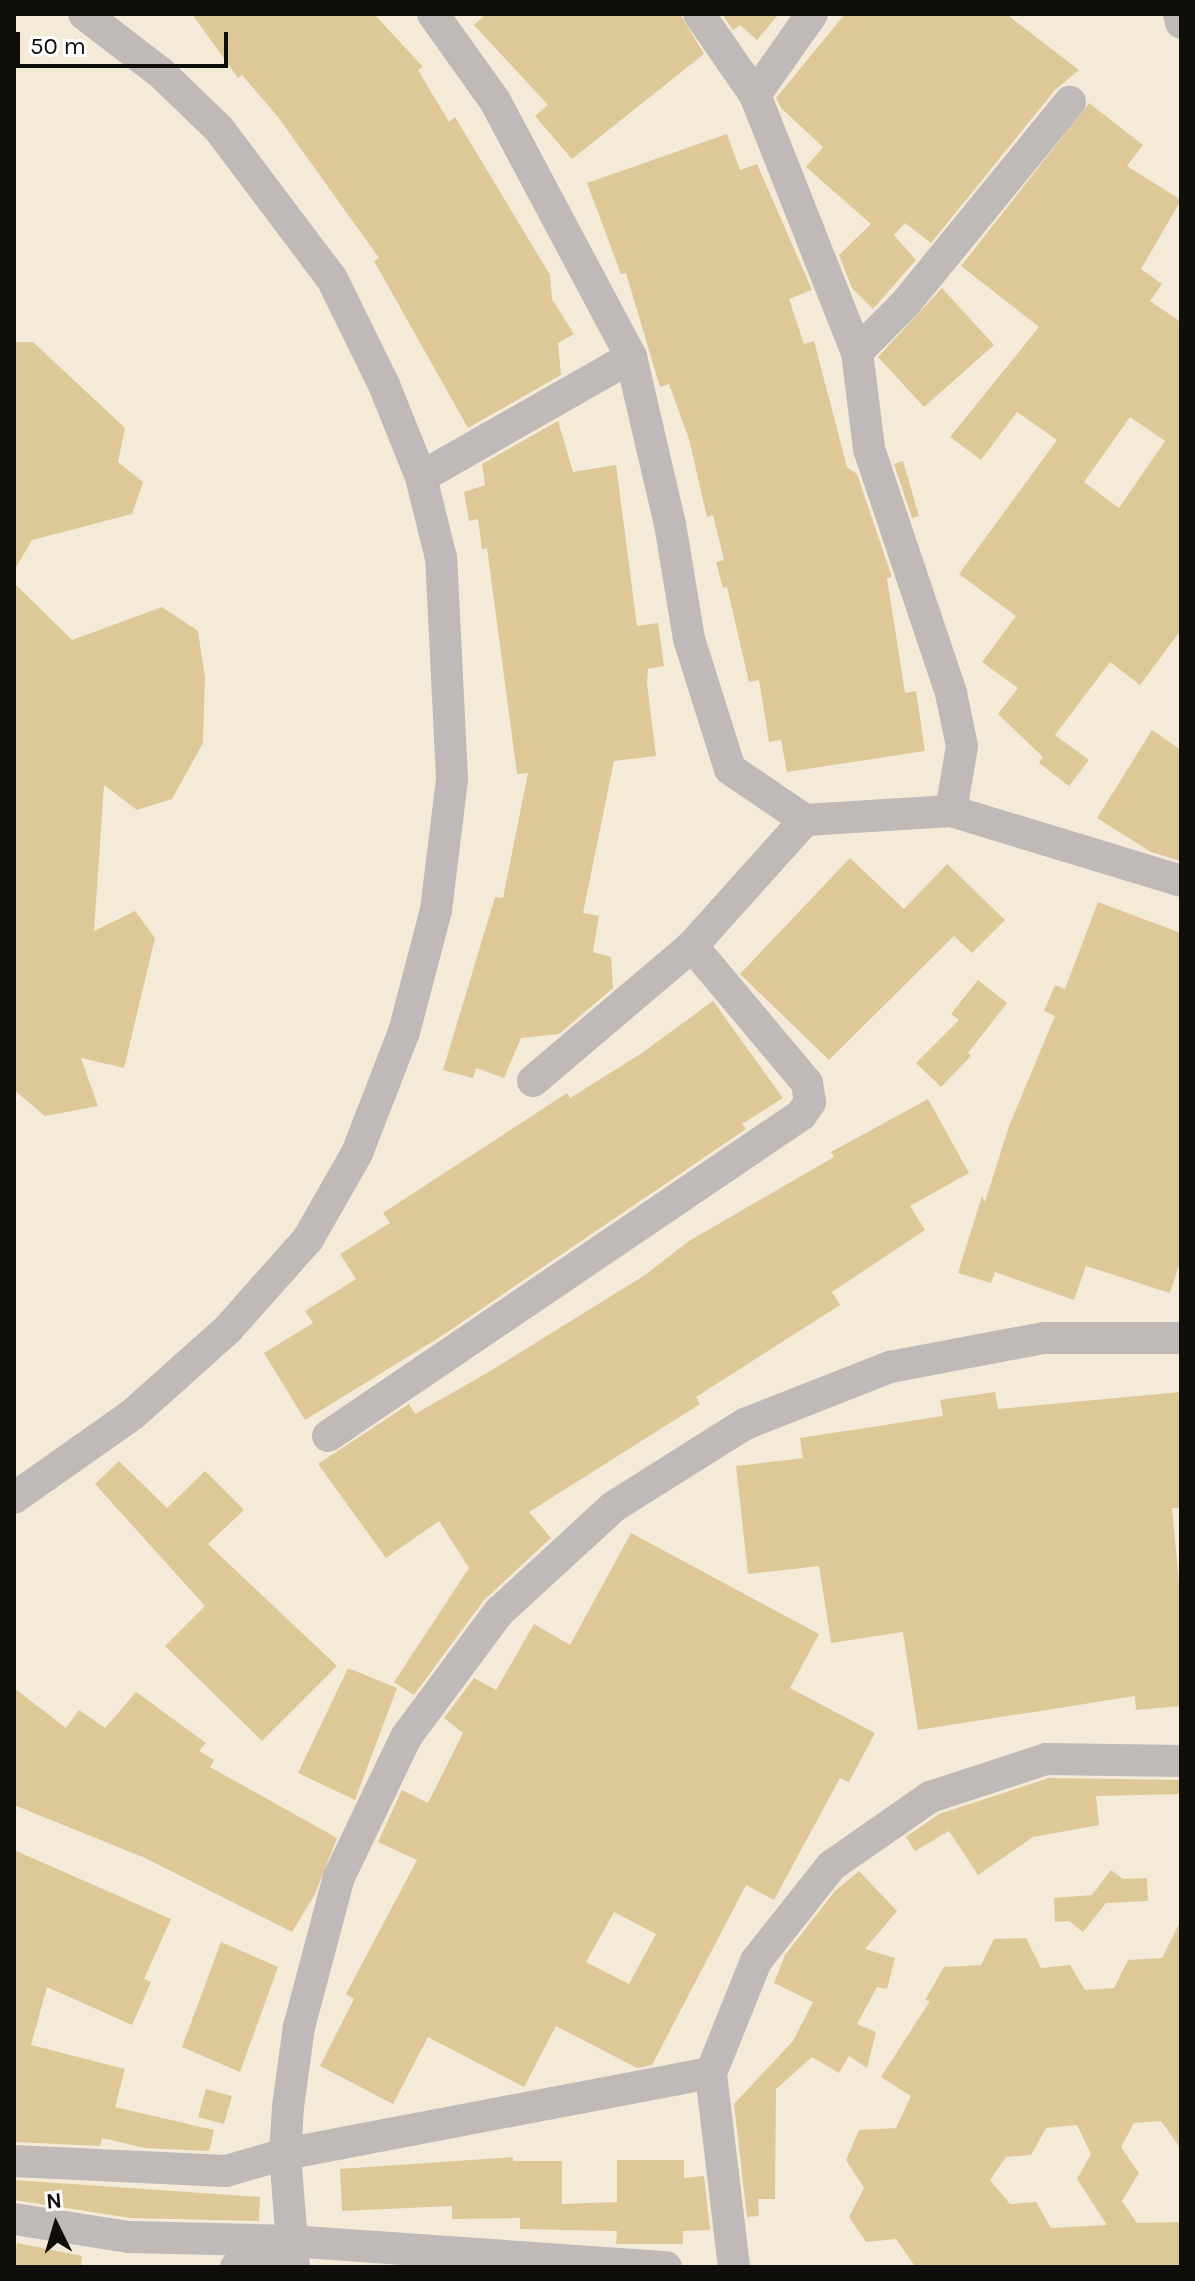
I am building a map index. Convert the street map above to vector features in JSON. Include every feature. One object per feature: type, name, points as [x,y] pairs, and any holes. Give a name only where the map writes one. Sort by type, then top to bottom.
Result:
[{"type":"street","points":[[14,1498],[133,1414],[228,1329],[308,1239],[357,1153],[404,1032],[436,910],[452,779],[441,558],[421,477],[384,385],[332,279],[219,129],[161,73],[84,14]]},
{"type":"street","points":[[433,14],[495,101],[631,357],[670,524],[689,639],[730,769],[805,820],[951,811],[1181,881]]},
{"type":"street","points":[[699,14],[755,95],[857,352],[869,449],[951,693],[962,746],[951,811]]},
{"type":"street","points":[[755,95],[812,14]]},
{"type":"street","points":[[1179,14],[1181,23]]},
{"type":"street","points":[[857,352],[905,304],[1070,102]]},
{"type":"street","points":[[421,477],[631,357]]},
{"type":"street","points":[[533,1081],[692,946],[805,820]]},
{"type":"street","points":[[328,1436],[801,1115],[810,1102],[807,1083],[692,946]]},
{"type":"street","points":[[292,2254],[285,2154],[299,2027],[339,1877],[406,1737],[499,1612],[613,1507],[745,1424],[890,1367],[1044,1338],[1181,1338]]},
{"type":"street","points":[[734,2267],[711,2073],[756,1961],[831,1866],[930,1797],[1046,1759],[1181,1761]]},
{"type":"street","points":[[14,2161],[226,2171],[285,2154],[711,2073]]},
{"type":"street","points":[[14,2219],[129,2237],[292,2254],[666,2267]]},
{"type":"street","points":[[236,2267],[292,2254]]},
{"type":"shaded area","points":[[14,14],[1181,14],[1181,2267],[14,2267]]},
{"type":"building","points":[[192,14],[374,14],[423,67],[418,70],[449,122],[455,117],[550,275],[552,299],[574,334],[558,343],[561,375],[468,428],[374,261],[379,258],[278,117],[242,75],[238,78]]},
{"type":"building","points":[[486,14],[680,14],[704,54],[572,159],[535,116],[548,105],[474,25]]},
{"type":"building","points":[[722,14],[779,14],[757,40],[740,25],[733,30]]},
{"type":"building","points":[[845,14],[1006,14],[1079,70],[1055,90],[931,243],[905,223],[894,235],[916,260],[873,309],[852,288],[839,255],[871,224],[806,167],[823,147],[781,108],[776,98]]},
{"type":"building","points":[[1089,103],[1143,145],[1127,166],[1181,200],[1141,269],[1162,284],[1150,301],[1181,322],[1181,630],[1140,685],[1110,662],[1055,735],[1089,760],[1069,786],[1039,763],[1043,757],[998,714],[1018,688],[982,662],[1016,616],[959,574],[1057,440],[1017,412],[981,460],[950,437],[1039,327],[961,266]],"holes":[[[1130,417],[1165,441],[1119,508],[1084,482]]]},
{"type":"building","points":[[727,134],[740,170],[757,164],[812,290],[789,299],[804,344],[814,341],[847,467],[857,474],[892,577],[887,578],[905,693],[916,691],[925,751],[787,772],[781,740],[769,742],[759,680],[749,682],[727,587],[723,588],[716,562],[724,560],[713,515],[707,517],[689,439],[669,384],[660,387],[626,273],[621,274],[587,183]]},
{"type":"building","points":[[942,288],[994,345],[924,407],[878,357]]},
{"type":"building","points":[[14,342],[33,342],[125,428],[118,462],[143,482],[132,514],[32,540],[14,571]]},
{"type":"building","points":[[558,421],[573,472],[616,465],[637,626],[658,623],[664,666],[648,669],[656,756],[614,761],[583,913],[599,916],[593,952],[611,957],[613,988],[559,1034],[521,1038],[504,1078],[476,1068],[473,1078],[443,1070],[495,897],[503,898],[528,773],[517,774],[487,548],[482,549],[478,519],[469,521],[464,492],[485,485],[482,464]]},
{"type":"building","points":[[903,461],[919,516],[912,518],[894,464]]},
{"type":"building","points":[[14,583],[72,640],[162,607],[198,631],[205,678],[203,743],[172,799],[137,810],[104,785],[94,931],[135,911],[155,938],[124,1068],[81,1058],[98,1106],[45,1116],[14,1090]]},
{"type":"building","points":[[1152,730],[1181,750],[1181,861],[1151,852],[1097,818]]},
{"type":"building","points":[[850,858],[904,909],[947,864],[1005,920],[972,953],[954,936],[829,1060],[740,974]]},
{"type":"building","points":[[1098,902],[1181,933],[1181,1259],[1170,1293],[1086,1266],[1074,1300],[995,1272],[991,1283],[958,1273],[982,1196],[985,1202],[1009,1126],[1055,1016],[1044,1011],[1055,985],[1065,989]]},
{"type":"building","points":[[978,980],[1007,1003],[968,1053],[971,1056],[941,1087],[916,1063],[959,1020],[951,1014]]},
{"type":"building","points":[[713,1001],[783,1098],[742,1124],[746,1129],[440,1337],[305,1420],[264,1353],[313,1323],[305,1311],[356,1279],[340,1254],[390,1223],[383,1213],[567,1093],[570,1098],[642,1053]]},
{"type":"building","points":[[928,1099],[969,1173],[910,1206],[925,1230],[832,1292],[840,1305],[696,1397],[700,1404],[529,1512],[551,1538],[484,1600],[414,1695],[394,1682],[469,1568],[439,1521],[386,1558],[318,1464],[409,1404],[415,1414],[487,1373],[645,1275],[689,1241],[834,1157],[831,1152]]},
{"type":"building","points":[[995,1392],[998,1409],[1181,1392],[1181,1508],[1172,1508],[1181,1605],[1181,1706],[1136,1710],[1135,1696],[918,1730],[903,1632],[831,1643],[819,1566],[748,1574],[736,1466],[803,1458],[800,1438],[943,1416],[940,1400]]},
{"type":"building","points":[[119,1461],[167,1508],[205,1471],[244,1510],[208,1544],[337,1666],[262,1741],[165,1646],[205,1606],[95,1484]]},
{"type":"building","points":[[631,1533],[819,1634],[790,1688],[875,1733],[849,1782],[840,1778],[774,1900],[746,1885],[652,2065],[637,2068],[556,2026],[524,2087],[428,2037],[393,2104],[320,2066],[354,1999],[346,1994],[417,1860],[378,1842],[402,1790],[428,1803],[463,1733],[444,1718],[474,1678],[496,1690],[534,1624],[570,1645]],"holes":[[[614,1912],[656,1934],[629,1984],[586,1962]]]},
{"type":"building","points":[[348,1668],[397,1688],[355,1800],[298,1773]]},
{"type":"building","points":[[14,1688],[66,1728],[79,1710],[105,1728],[136,1692],[206,1743],[199,1751],[214,1760],[210,1767],[337,1838],[315,1894],[292,1932],[145,1858],[14,1805]]},
{"type":"building","points":[[1049,1778],[1181,1780],[1181,1794],[1096,1796],[1099,1825],[1033,1837],[978,1875],[949,1831],[915,1851],[906,1837],[939,1814]]},
{"type":"building","points":[[14,1850],[171,1919],[144,1979],[151,1982],[132,2025],[47,1987],[31,2045],[125,2069],[115,2107],[214,2130],[209,2151],[145,2148],[102,2138],[100,2146],[14,2142]]},
{"type":"building","points":[[1111,1870],[1123,1879],[1147,1878],[1148,1901],[1106,1903],[1083,1932],[1069,1921],[1055,1922],[1054,1898],[1092,1895]]},
{"type":"building","points":[[859,1871],[897,1911],[865,1949],[895,1958],[887,1989],[877,1987],[857,2024],[876,2032],[867,2068],[849,2056],[839,2073],[812,2057],[776,2089],[775,2199],[758,2199],[759,2216],[747,2217],[734,2104],[793,2041],[813,2002],[774,1983],[785,1955],[835,1891]]},
{"type":"building","points":[[1181,1920],[1181,2149],[1161,2121],[1134,2123],[1121,2147],[1139,2173],[1122,2201],[1137,2223],[1181,2222],[1181,2267],[914,2265],[896,2239],[866,2242],[849,2217],[864,2188],[846,2160],[859,2130],[896,2128],[911,2096],[881,2077],[930,2001],[925,2000],[944,1967],[981,1965],[994,1939],[1026,1938],[1041,1968],[1070,1965],[1085,1990],[1114,1988],[1128,1960],[1162,1958]],"holes":[[[1077,2125],[1091,2154],[1077,2179],[1107,2225],[1051,2228],[1036,2202],[1010,2204],[990,2180],[1006,2157],[1031,2155],[1046,2128]]]},
{"type":"building","points":[[221,1942],[278,1967],[240,2072],[182,2047]]},
{"type":"building","points":[[206,2089],[232,2096],[224,2124],[198,2117]]},
{"type":"building","points":[[513,2157],[513,2161],[562,2161],[562,2204],[617,2202],[617,2160],[684,2160],[684,2178],[704,2176],[710,2230],[683,2231],[683,2244],[616,2244],[617,2231],[520,2229],[520,2218],[452,2219],[452,2206],[342,2211],[340,2169]]},
{"type":"building","points":[[14,2180],[260,2197],[259,2221],[131,2218],[14,2200]]},
{"type":"building","points":[[17,2243],[82,2256],[81,2267],[14,2267]]}]
